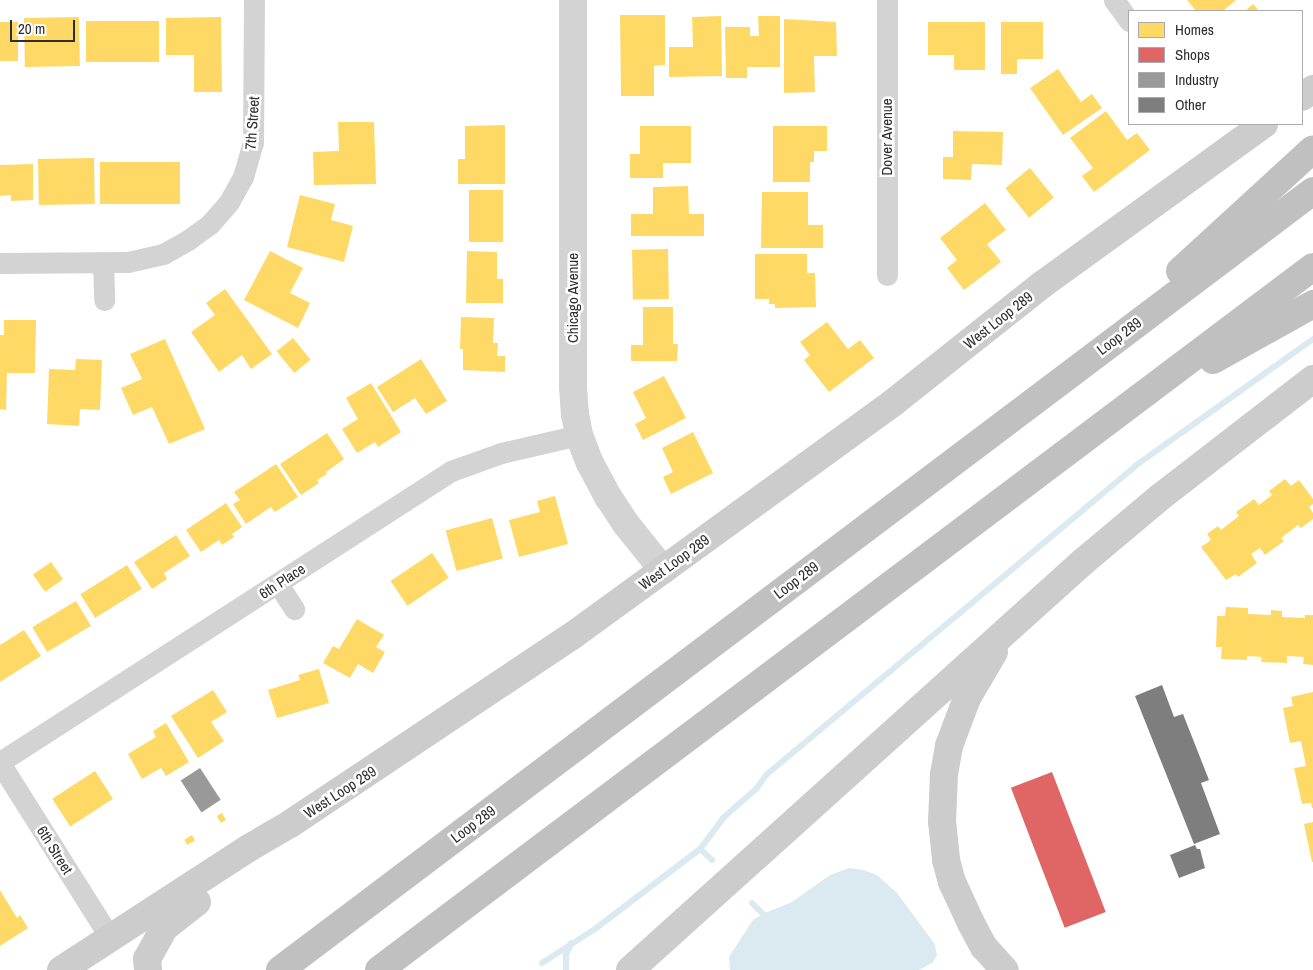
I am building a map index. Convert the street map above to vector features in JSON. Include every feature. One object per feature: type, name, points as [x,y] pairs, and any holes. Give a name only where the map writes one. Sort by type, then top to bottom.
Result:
[{"type":"highway","points":[[1063,379],[1313,149]]},
{"type":"highway","name":"Loop 289","points":[[280,970],[1313,191]]},
{"type":"highway","points":[[379,970],[1313,267]]},
{"type":"highway","points":[[1000,504],[1211,362],[1313,304]]},
{"type":"main road","name":"West Loop 289","points":[[61,970],[290,824],[514,676],[894,402],[1043,284],[1263,125]]},
{"type":"main road","points":[[630,970],[1012,624],[1158,498],[1313,379]]},
{"type":"main road","points":[[1005,970],[984,947],[952,882],[944,841],[942,798],[950,746],[960,713],[979,676],[1012,624]]},
{"type":"main road","points":[[148,970],[147,959],[164,928],[290,824]]},
{"type":"street","name":"7th Street","points":[[0,263],[128,262],[162,254],[188,240],[210,224],[229,202],[244,177],[253,143],[254,0]]},
{"type":"street","name":"Chicago Avenue","points":[[572,0],[573,387],[579,435],[590,463],[609,498],[626,524],[663,570]]},
{"type":"street","name":"Dover Avenue","points":[[887,0],[887,275]]},
{"type":"street","points":[[1114,0],[1128,20]]},
{"type":"street","points":[[104,263],[104,300]]},
{"type":"street","name":"6th Place","points":[[0,762],[451,471],[501,453],[579,435]]},
{"type":"street","points":[[278,584],[294,609]]},
{"type":"street","name":"6th Street","points":[[0,762],[110,938]]},
{"type":"shaded area","points":[[849,868],[877,875],[897,893],[934,943],[937,955],[932,963],[919,970],[730,970],[729,957],[753,920],[792,902],[830,875]]},
{"type":"building: Homes","points":[[1187,0],[1236,0],[1224,10],[1195,10]]},
{"type":"building: Homes","points":[[1253,4],[1258,10],[1246,10]]},
{"type":"building: Homes","points":[[620,15],[665,15],[665,65],[654,66],[654,96],[621,96]]},
{"type":"building: Homes","points":[[721,16],[722,76],[669,77],[669,47],[693,47],[692,17]]},
{"type":"building: Homes","points":[[758,16],[780,16],[780,67],[747,67],[747,78],[726,78],[725,27],[750,27],[750,36],[759,36]]},
{"type":"building: Homes","points":[[79,17],[80,66],[25,67],[24,18]]},
{"type":"building: Homes","points":[[221,17],[222,92],[194,92],[194,55],[166,55],[166,18]]},
{"type":"building: Homes","points":[[784,19],[836,22],[837,56],[814,56],[815,92],[784,93]]},
{"type":"building: Homes","points":[[86,21],[159,21],[159,62],[86,62]]},
{"type":"building: Homes","points":[[0,22],[18,22],[18,61],[0,61]]},
{"type":"building: Homes","points":[[928,22],[985,22],[985,70],[954,70],[954,55],[928,55]]},
{"type":"building: Homes","points":[[1001,22],[1043,22],[1043,59],[1017,59],[1017,74],[1001,74]]},
{"type":"building: Homes","points":[[1058,69],[1081,102],[1092,94],[1102,108],[1063,135],[1030,88]]},
{"type":"building: Homes","points":[[1106,111],[1127,140],[1137,133],[1150,150],[1094,192],[1082,176],[1093,168],[1070,138]]},
{"type":"building: Homes","points":[[338,122],[374,122],[376,184],[314,185],[313,152],[339,151]]},
{"type":"building: Homes","points":[[505,125],[505,184],[458,184],[458,159],[465,159],[465,126]]},
{"type":"building: Homes","points":[[640,126],[691,126],[691,163],[663,163],[663,178],[630,178],[630,154],[640,154]]},
{"type":"building: Homes","points":[[773,126],[827,126],[827,151],[814,151],[814,162],[810,162],[810,182],[773,182]]},
{"type":"building: Homes","points":[[953,131],[1003,132],[1002,165],[972,164],[971,180],[943,179],[943,157],[953,157]]},
{"type":"building: Homes","points":[[94,158],[95,204],[39,205],[38,159]]},
{"type":"building: Homes","points":[[100,162],[180,162],[180,204],[100,204]]},
{"type":"building: Homes","points":[[33,164],[33,200],[11,201],[11,195],[0,196],[0,165]]},
{"type":"building: Homes","points":[[1030,168],[1054,198],[1029,218],[1005,188]]},
{"type":"building: Homes","points":[[688,186],[689,214],[704,214],[704,236],[631,236],[631,214],[653,214],[653,187]]},
{"type":"building: Homes","points":[[469,190],[503,190],[503,242],[469,242]]},
{"type":"building: Homes","points":[[762,192],[808,192],[808,225],[823,225],[823,248],[761,248]]},
{"type":"building: Homes","points":[[300,195],[335,204],[331,220],[353,226],[344,262],[287,247]]},
{"type":"building: Homes","points":[[985,203],[1006,230],[987,244],[1001,262],[964,290],[947,268],[957,260],[940,238]]},
{"type":"building: Homes","points":[[668,249],[669,299],[633,300],[632,250]]},
{"type":"building: Homes","points":[[270,251],[303,268],[290,293],[310,303],[298,328],[244,300]]},
{"type":"building: Homes","points":[[467,251],[497,252],[497,279],[503,279],[503,303],[466,303]]},
{"type":"building: Homes","points":[[755,254],[807,254],[807,273],[815,273],[816,307],[775,308],[775,304],[769,304],[769,299],[755,299]]},
{"type":"building: Homes","points":[[225,289],[272,354],[251,369],[242,355],[219,372],[191,332],[215,315],[206,303]]},
{"type":"building: Homes","points":[[643,307],[673,307],[673,344],[678,344],[677,361],[631,361],[631,345],[643,345]]},
{"type":"building: Homes","points":[[461,317],[494,318],[493,343],[498,343],[497,356],[505,356],[505,372],[463,370],[463,349],[460,349]]},
{"type":"building: Homes","points":[[4,320],[36,320],[35,373],[7,373],[6,410],[0,409],[0,335],[4,335]]},
{"type":"building: Homes","points":[[827,322],[848,349],[860,340],[874,358],[829,392],[804,360],[810,355],[800,342]]},
{"type":"building: Homes","points":[[293,338],[311,360],[294,373],[277,351]]},
{"type":"building: Homes","points":[[165,339],[205,429],[169,444],[152,407],[133,415],[121,388],[142,379],[130,354]]},
{"type":"building: Homes","points":[[76,359],[102,360],[100,410],[80,409],[79,426],[47,424],[49,369],[75,370]]},
{"type":"building: Homes","points":[[421,359],[447,401],[426,414],[415,398],[393,412],[377,387]]},
{"type":"building: Homes","points":[[664,376],[686,418],[643,440],[635,424],[646,418],[633,392]]},
{"type":"building: Homes","points":[[371,383],[401,432],[378,447],[375,442],[357,453],[342,429],[358,419],[346,398]]},
{"type":"building: Homes","points":[[693,432],[713,473],[671,494],[663,477],[673,472],[662,448]]},
{"type":"building: Homes","points":[[327,433],[344,459],[317,480],[319,483],[301,495],[280,464]]},
{"type":"building: Homes","points":[[276,464],[298,497],[275,512],[271,507],[246,524],[233,504],[240,500],[234,492]]},
{"type":"building: Homes","points":[[1285,479],[1291,486],[1299,480],[1313,499],[1313,504],[1309,507],[1313,513],[1313,519],[1301,528],[1298,525],[1281,538],[1284,541],[1265,555],[1260,548],[1251,554],[1257,563],[1238,577],[1236,574],[1226,580],[1201,547],[1211,540],[1207,534],[1218,526],[1221,530],[1239,516],[1236,512],[1254,499],[1259,505],[1272,495],[1269,491]]},
{"type":"building: Homes","points":[[555,496],[568,544],[519,557],[509,520],[540,512],[537,501]]},
{"type":"building: Homes","points":[[226,503],[242,527],[232,534],[234,537],[222,545],[219,540],[201,552],[186,530]]},
{"type":"building: Homes","points":[[492,518],[503,559],[457,571],[446,530]]},
{"type":"building: Homes","points":[[176,535],[190,556],[164,573],[167,579],[152,589],[134,562]]},
{"type":"building: Homes","points":[[432,553],[449,578],[407,606],[391,581]]},
{"type":"building: Homes","points":[[51,562],[63,579],[45,592],[33,575]]},
{"type":"building: Homes","points":[[127,565],[142,589],[95,618],[80,594]]},
{"type":"building: Homes","points":[[76,601],[91,626],[47,652],[32,627]]},
{"type":"building: Homes","points":[[1226,607],[1248,608],[1248,614],[1271,615],[1271,610],[1282,611],[1282,617],[1305,618],[1305,615],[1313,615],[1313,665],[1303,664],[1304,657],[1287,656],[1287,663],[1261,662],[1262,657],[1247,656],[1247,660],[1221,659],[1222,647],[1216,647],[1217,616],[1225,616]]},
{"type":"building: Homes","points":[[357,619],[384,635],[376,647],[385,652],[373,673],[358,664],[350,678],[323,663],[333,646],[339,649]]},
{"type":"building: Homes","points":[[24,630],[41,656],[0,682],[0,645]]},
{"type":"building: Homes","points":[[319,669],[329,703],[277,718],[268,690],[300,680],[298,675]]},
{"type":"building: Homes","points":[[213,690],[227,712],[211,722],[224,741],[198,758],[171,716]]},
{"type":"building: Homes","points":[[1313,692],[1312,808],[1311,803],[1302,804],[1294,768],[1306,766],[1301,741],[1290,743],[1283,708],[1293,706],[1291,697]]},
{"type":"building: Homes","points":[[166,723],[189,762],[166,776],[161,768],[142,779],[128,754],[156,737],[153,731]]},
{"type":"building: Homes","points":[[95,771],[113,799],[70,826],[52,799]]},
{"type":"building: Homes","points":[[222,813],[226,820],[221,823],[217,816]]},
{"type":"building: Homes","points":[[1313,822],[1313,862],[1312,862],[1304,824]]},
{"type":"building: Homes","points":[[192,835],[195,840],[187,845],[184,840]]},
{"type":"building: Homes","points":[[0,890],[17,918],[20,915],[28,928],[0,946]]},
{"type":"building: Shops","points":[[1052,772],[1106,912],[1065,928],[1011,788]]},
{"type":"building: Industry","points":[[200,768],[221,800],[201,812],[181,781]]},
{"type":"building: Other","points":[[1162,685],[1174,717],[1183,714],[1209,780],[1201,783],[1220,834],[1194,844],[1135,696]]},
{"type":"building: Other","points":[[1195,845],[1197,849],[1200,849],[1205,868],[1179,878],[1170,855]]},
{"type":"waterway","points":[[712,860],[700,849],[723,818],[757,788],[766,775],[1135,466],[1313,339]]},
{"type":"waterway","points":[[542,963],[595,929],[700,849]]},
{"type":"waterway","points":[[752,903],[763,914]]},
{"type":"waterway","points":[[566,970],[566,955],[571,943]]}]
